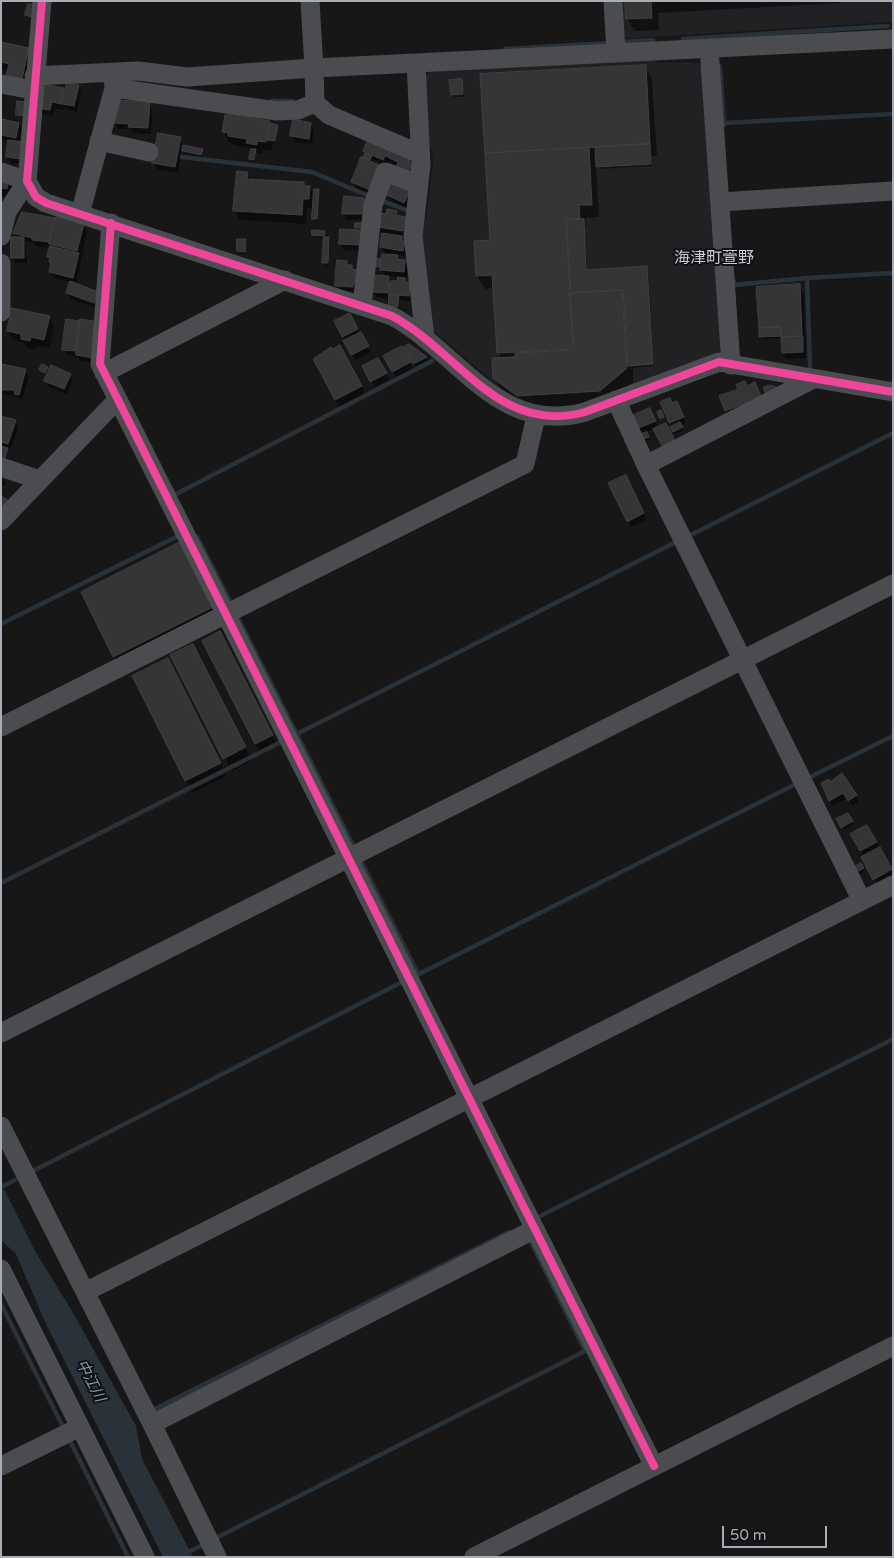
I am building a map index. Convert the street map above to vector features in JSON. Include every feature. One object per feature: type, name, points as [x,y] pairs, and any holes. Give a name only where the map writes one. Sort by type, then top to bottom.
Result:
[{"type":"street","points":[[1,236],[7,212],[27,180],[42,1]]},
{"type":"street","points":[[310,1],[314,104]]},
{"type":"street","points":[[613,1],[616,52]]},
{"type":"street","points":[[113,80],[138,71],[188,77],[314,68],[893,39]]},
{"type":"street","points":[[709,48],[731,364]]},
{"type":"street","points":[[416,63],[420,154],[413,236],[425,338]]},
{"type":"street","points":[[80,214],[100,141],[113,80]]},
{"type":"street","points":[[1,84],[113,80],[277,111],[298,110],[314,104]]},
{"type":"street","points":[[314,104],[328,115],[420,154]]},
{"type":"street","points":[[100,141],[149,152]]},
{"type":"street","points":[[1,172],[27,180],[36,197],[46,203],[392,316],[412,327],[502,402],[519,411],[536,416],[568,417],[719,362],[893,392]]},
{"type":"street","points":[[362,305],[373,205],[385,172],[418,184]]},
{"type":"street","points":[[720,202],[893,191]]},
{"type":"street","points":[[111,223],[100,364],[347,859],[654,1466]]},
{"type":"street","points":[[1,263],[1,312]]},
{"type":"street","points":[[104,373],[285,280]]},
{"type":"street","points":[[646,465],[813,379]]},
{"type":"street","points":[[1,521],[117,400]]},
{"type":"street","points":[[616,400],[646,465],[862,901]]},
{"type":"street","points":[[1,727],[525,464],[536,416]]},
{"type":"street","points":[[1,467],[40,480]]},
{"type":"street","points":[[1,1033],[893,584]]},
{"type":"street","points":[[84,1292],[893,885]]},
{"type":"street","points":[[1,1126],[217,1557]]},
{"type":"street","points":[[152,1424],[535,1230]]},
{"type":"street","points":[[1,1269],[145,1557]]},
{"type":"street","points":[[474,1557],[893,1346]]},
{"type":"street","points":[[1,1466],[80,1427]]},
{"type":"shaded area","points":[[618,1],[893,1],[893,22],[620,39]]},
{"type":"shaded area","points":[[650,57],[658,63],[697,62],[706,70],[724,346],[719,352],[581,406],[541,408],[512,397],[504,391],[435,332],[431,325],[420,219],[426,219],[433,163],[432,150],[428,144],[424,78],[431,70]]},
{"type":"water","name":"中江川","points":[[1,1183],[35,1251],[72,1311],[136,1426],[142,1459],[193,1557],[163,1557],[45,1322],[16,1254],[1,1240]]},
{"type":"building","points":[[625,1],[651,1],[652,18],[626,19]]},
{"type":"building","points":[[28,4],[35,5],[32,17],[25,15]]},
{"type":"building","points":[[1,42],[29,48],[22,79],[6,75],[9,64],[1,62]]},
{"type":"building","points":[[646,65],[650,144],[485,153],[480,74]]},
{"type":"building","points":[[462,79],[463,94],[451,95],[449,80]]},
{"type":"building","points":[[67,83],[79,85],[74,106],[62,104]]},
{"type":"building","points":[[42,84],[64,88],[61,104],[52,102],[50,110],[37,108]]},
{"type":"building","points":[[115,100],[150,102],[148,128],[128,127],[129,124],[114,123]]},
{"type":"building","points":[[17,101],[26,102],[25,116],[16,115]]},
{"type":"building","points":[[231,114],[270,121],[266,142],[257,141],[257,145],[246,143],[247,139],[228,136],[228,133],[222,132],[225,115]]},
{"type":"building","points":[[2,119],[19,123],[16,138],[1,135]]},
{"type":"building","points":[[293,119],[311,123],[309,139],[290,136]]},
{"type":"building","points":[[270,123],[278,125],[275,141],[267,140]]},
{"type":"building","points":[[158,133],[181,137],[175,167],[152,163]]},
{"type":"building","points":[[369,138],[392,148],[388,157],[385,156],[383,160],[363,151]]},
{"type":"building","points":[[8,140],[24,142],[22,159],[6,157]]},
{"type":"building","points":[[650,144],[651,164],[596,167],[595,147]]},
{"type":"building","points":[[183,145],[203,149],[201,155],[182,151]]},
{"type":"building","points":[[393,148],[412,156],[409,162],[413,163],[408,174],[395,169],[398,162],[389,158]]},
{"type":"building","points":[[589,148],[592,205],[579,205],[580,219],[566,220],[573,349],[497,353],[492,275],[476,276],[474,241],[490,240],[485,154]]},
{"type":"building","points":[[251,149],[256,149],[254,160],[249,159]]},
{"type":"building","points":[[365,153],[372,156],[370,160],[363,157]]},
{"type":"building","points":[[361,157],[379,165],[376,172],[358,165]]},
{"type":"building","points":[[358,166],[375,173],[368,189],[351,182]]},
{"type":"building","points":[[237,171],[248,172],[247,179],[304,182],[304,186],[310,186],[309,199],[303,199],[302,215],[233,211]]},
{"type":"building","points":[[1,177],[9,178],[7,189],[1,188]]},
{"type":"building","points":[[387,181],[410,190],[404,203],[387,195],[388,191],[383,189]]},
{"type":"building","points":[[314,189],[319,189],[317,219],[312,219]]},
{"type":"building","points":[[344,196],[364,198],[364,214],[342,214]]},
{"type":"building","points":[[387,209],[397,211],[396,215],[406,217],[403,231],[378,227],[380,213],[386,214]]},
{"type":"building","points":[[22,212],[55,218],[49,242],[32,240],[32,238],[13,233]]},
{"type":"building","points":[[56,217],[84,224],[77,251],[49,244]]},
{"type":"building","points":[[584,219],[586,270],[647,266],[653,364],[628,366],[623,290],[571,293],[566,220]]},
{"type":"building","points":[[355,223],[365,223],[365,228],[355,228]]},
{"type":"building","points":[[340,229],[361,230],[360,245],[339,244]]},
{"type":"building","points":[[312,230],[325,231],[324,236],[312,235]]},
{"type":"building","points":[[382,233],[402,236],[402,241],[405,241],[403,251],[380,247]]},
{"type":"building","points":[[11,237],[24,237],[24,258],[11,258]]},
{"type":"building","points":[[324,237],[329,237],[328,263],[322,263]]},
{"type":"building","points":[[237,239],[246,239],[245,252],[237,251]]},
{"type":"building","points":[[50,246],[79,253],[73,278],[49,272],[51,263],[49,262],[50,258],[47,257]]},
{"type":"building","points":[[382,254],[398,255],[397,259],[405,260],[404,272],[380,270]]},
{"type":"building","points":[[374,258],[381,259],[380,267],[373,267]]},
{"type":"building","points":[[337,260],[347,261],[347,265],[352,265],[352,269],[357,270],[356,283],[353,283],[353,287],[335,286]]},
{"type":"building","points":[[373,275],[389,276],[388,293],[371,292]]},
{"type":"building","points":[[398,277],[405,278],[405,282],[410,282],[409,296],[389,294],[390,281],[397,281]]},
{"type":"building","points":[[70,281],[98,292],[94,303],[66,293]]},
{"type":"building","points":[[800,284],[802,336],[781,337],[780,327],[759,328],[756,287]]},
{"type":"building","points":[[622,291],[627,368],[600,391],[517,396],[493,378],[492,358],[515,357],[515,353],[574,350],[570,294]]},
{"type":"building","points":[[389,294],[399,295],[398,307],[389,306]]},
{"type":"building","points":[[12,308],[50,316],[44,340],[31,337],[30,341],[21,339],[21,334],[7,331]]},
{"type":"building","points":[[350,313],[358,329],[342,337],[334,321]]},
{"type":"building","points":[[66,319],[80,321],[76,351],[62,350]]},
{"type":"building","points":[[80,319],[99,322],[94,358],[76,355]]},
{"type":"building","points":[[780,327],[781,336],[759,337],[759,328]]},
{"type":"building","points":[[361,332],[369,346],[351,355],[343,341]]},
{"type":"building","points":[[803,337],[803,352],[782,353],[781,338]]},
{"type":"building","points":[[409,344],[427,357],[413,364],[404,347]]},
{"type":"building","points":[[340,345],[362,386],[335,400],[313,359],[331,347],[332,349]]},
{"type":"building","points":[[402,346],[411,362],[392,372],[383,356]]},
{"type":"building","points":[[378,358],[387,373],[370,382],[362,366]]},
{"type":"building","points":[[1,364],[26,369],[19,395],[14,394],[15,390],[1,390]]},
{"type":"building","points":[[42,364],[48,367],[45,373],[39,370]]},
{"type":"building","points":[[51,365],[71,374],[64,389],[44,381]]},
{"type":"building","points":[[745,381],[747,386],[755,382],[762,399],[746,407],[736,385]]},
{"type":"building","points":[[770,385],[781,389],[767,396],[763,388]]},
{"type":"building","points":[[737,390],[743,404],[725,411],[719,396]]},
{"type":"building","points":[[670,398],[672,403],[677,401],[684,417],[669,423],[660,402]]},
{"type":"building","points":[[650,408],[656,421],[636,429],[631,416]]},
{"type":"building","points":[[661,410],[664,417],[660,419],[657,412]]},
{"type":"building","points":[[1,416],[16,420],[8,444],[1,442]]},
{"type":"building","points":[[680,422],[683,427],[673,432],[670,427]]},
{"type":"building","points":[[666,423],[675,440],[662,446],[653,429]]},
{"type":"building","points":[[647,432],[649,437],[644,439],[641,434]]},
{"type":"building","points":[[1,446],[8,448],[4,461],[1,460]]},
{"type":"building","points":[[626,475],[644,513],[627,522],[608,483]]},
{"type":"building","points":[[1,496],[11,502],[1,512]]},
{"type":"building","points":[[180,542],[213,607],[113,657],[81,592]]},
{"type":"building","points":[[220,631],[273,735],[255,744],[202,641]]},
{"type":"building","points":[[193,644],[246,747],[223,759],[170,655]]},
{"type":"building","points":[[168,658],[221,763],[185,781],[132,676]]},
{"type":"building","points":[[842,773],[857,795],[848,801],[843,793],[829,801],[821,783],[829,779],[830,782]]},
{"type":"building","points":[[848,813],[853,821],[841,828],[836,819]]},
{"type":"building","points":[[867,825],[877,842],[860,851],[850,834]]},
{"type":"building","points":[[880,847],[892,869],[873,880],[861,857]]},
{"type":"building","points":[[861,863],[864,868],[857,872],[854,867]]},
{"type":"waterway","points":[[683,39],[888,26]]},
{"type":"waterway","points":[[623,42],[653,40]]},
{"type":"waterway","points":[[505,49],[609,43]]},
{"type":"waterway","points":[[720,66],[724,125]]},
{"type":"waterway","points":[[271,101],[293,101]]},
{"type":"waterway","points":[[724,123],[893,114]]},
{"type":"waterway","points":[[182,157],[312,172],[369,196]]},
{"type":"waterway","points":[[380,200],[411,212]]},
{"type":"waterway","points":[[807,278],[893,273]]},
{"type":"waterway","points":[[734,281],[734,285],[807,278],[810,367]]},
{"type":"waterway","points":[[176,494],[432,361]]},
{"type":"waterway","points":[[687,537],[893,433]]},
{"type":"waterway","points":[[1,624],[180,535]]},
{"type":"waterway","points":[[197,537],[232,605]]},
{"type":"waterway","points":[[293,736],[674,543]]},
{"type":"waterway","points":[[237,616],[355,849]]},
{"type":"waterway","points":[[808,778],[893,736]]},
{"type":"waterway","points":[[1,883],[281,742]]},
{"type":"waterway","points":[[413,977],[794,785]]},
{"type":"waterway","points":[[360,859],[418,974]]},
{"type":"waterway","points":[[35,1170],[402,982]]},
{"type":"waterway","points":[[536,1218],[893,1039]]},
{"type":"waterway","points":[[1,1187],[15,1180]]},
{"type":"waterway","points":[[151,1411],[509,1232]]},
{"type":"waterway","points":[[216,1538],[585,1351],[530,1240]]},
{"type":"waterway","points":[[1,1304],[63,1427]]},
{"type":"waterway","points":[[69,1439],[128,1557]]},
{"type":"waterway","points":[[186,1553],[203,1545]]},
{"type":"cycle path","points":[[42,1],[27,181],[36,197],[46,203],[392,316],[416,331],[481,386],[504,402],[528,412],[555,416],[585,412],[719,362],[893,392]]},
{"type":"cycle path","points":[[111,223],[100,364],[654,1466]]},
{"type":"district","name":"海津町萱野","points":[[714,259]]}]
